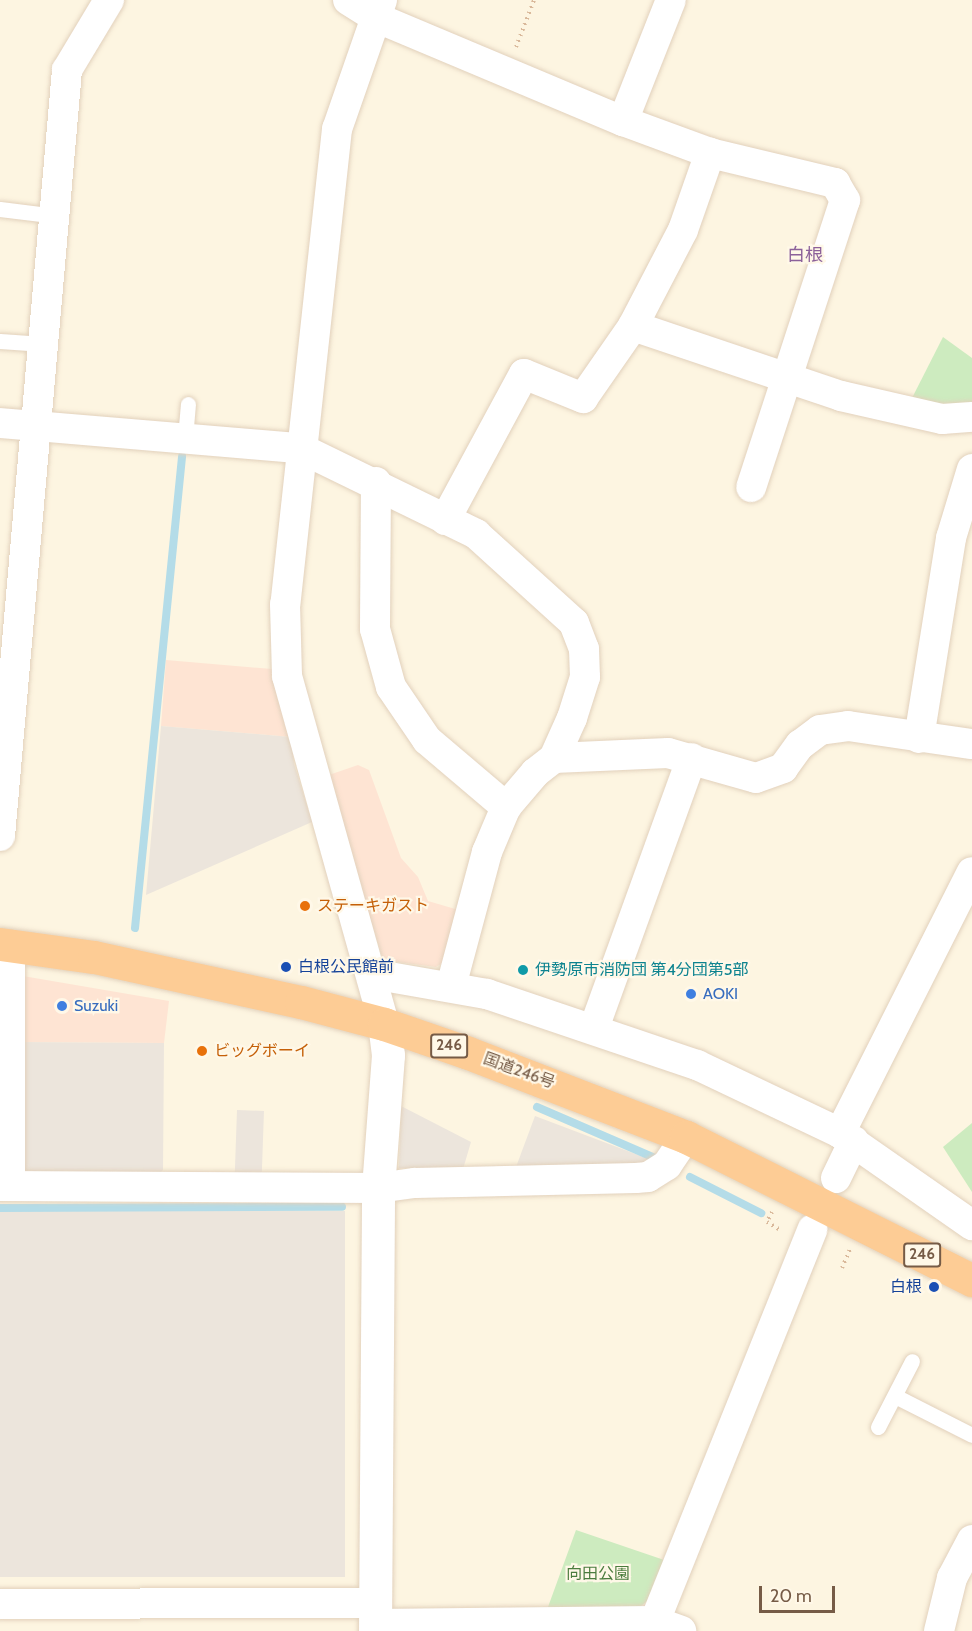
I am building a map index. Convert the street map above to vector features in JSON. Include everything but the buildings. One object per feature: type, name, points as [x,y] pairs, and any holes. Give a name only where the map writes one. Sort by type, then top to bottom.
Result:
[{"type":"highway","name":"国道246号","points":[[5,944],[94,957],[384,1024],[577,1093],[686,1137],[972,1280]]},
{"type":"street","points":[[0,836],[67,70],[110,0]]},
{"type":"street","points":[[348,0],[378,8],[506,71],[622,121],[710,153],[835,183],[845,200],[789,377],[751,487]]},
{"type":"street","points":[[622,121],[671,0]]},
{"type":"street","points":[[375,1619],[378,1188],[388,1054],[384,1024],[372,975],[287,676],[285,604],[300,448],[337,129],[378,8]]},
{"type":"street","points":[[445,520],[524,374],[583,398],[633,326],[683,230],[710,153]]},
{"type":"street","points":[[633,326],[841,396],[942,419],[972,417]]},
{"type":"street","points":[[0,423],[300,448],[376,482],[445,520],[476,534],[574,622],[584,649],[585,677],[554,758],[535,773],[506,807],[488,852],[451,986]]},
{"type":"street","points":[[919,738],[951,538],[972,469]]},
{"type":"street","points":[[376,482],[375,629],[391,687],[427,740],[506,807]]},
{"type":"street","points":[[554,758],[668,753],[756,778],[783,768],[800,745],[820,730],[848,726],[972,744]]},
{"type":"street","points":[[594,1028],[692,758]]},
{"type":"street","points":[[836,1178],[847,1137],[972,872]]},
{"type":"street","points":[[5,944],[5,1186],[378,1188],[415,1183],[648,1177],[673,1159],[686,1137]]},
{"type":"street","points":[[372,975],[451,986],[594,1028],[697,1065],[847,1137],[972,1225]]},
{"type":"street","points":[[0,1604],[662,1628],[813,1229]]},
{"type":"street","points":[[939,1631],[952,1578],[972,1540]]},
{"type":"lane","points":[[0,210],[56,216]]},
{"type":"lane","points":[[0,341],[43,344]]},
{"type":"lane","points":[[184,438],[188,404]]},
{"type":"lane","points":[[878,1427],[912,1361]]},
{"type":"lane","points":[[895,1396],[972,1435]]},
{"type":"path","points":[[506,71],[534,0]]},
{"type":"path","points":[[842,1268],[852,1244]]},
{"type":"shaded area","points":[[166,660],[272,669],[291,737],[161,726]]},
{"type":"shaded area","points":[[161,726],[291,737],[294,764],[312,822],[146,895]]},
{"type":"shaded area","points":[[358,765],[369,770],[401,858],[418,877],[428,901],[462,911],[447,960],[436,967],[383,960],[326,776]]},
{"type":"shaded area","points":[[17,975],[169,1001],[164,1043],[18,1042]]},
{"type":"shaded area","points":[[18,1042],[164,1043],[163,1170],[158,1174],[28,1175],[18,1163]]},
{"type":"shaded area","points":[[401,1106],[471,1142],[463,1169],[399,1168]]},
{"type":"shaded area","points":[[237,1110],[264,1111],[262,1174],[235,1173]]},
{"type":"shaded area","points":[[535,1116],[654,1161],[650,1167],[516,1167]]},
{"type":"shaded area","points":[[0,1211],[345,1211],[345,1577],[0,1577]]},
{"type":"green space","points":[[943,337],[972,358],[972,404],[942,405],[911,400]]},
{"type":"green space","points":[[972,1123],[972,1192],[943,1147]]},
{"type":"green space","name":"向田公園","points":[[576,1530],[670,1562],[655,1595],[636,1610],[548,1607]]},
{"type":"waterway","points":[[135,928],[182,456]]},
{"type":"waterway","points":[[537,1107],[657,1159]]},
{"type":"waterway","points":[[690,1177],[761,1213]]},
{"type":"waterway","points":[[0,1208],[342,1207]]},
{"type":"place","name":"ステーキガスト","points":[[305,906]]},
{"type":"place","name":"白根公民館前","points":[[286,967]]},
{"type":"place","name":"伊勢原市消防団 第4分団第5部","points":[[523,970]]},
{"type":"place","name":"AOKI","points":[[691,994]]},
{"type":"place","name":"Suzuki","points":[[62,1006]]},
{"type":"place","name":"ビッグボーイ","points":[[202,1051]]},
{"type":"place","name":"白根","points":[[934,1287]]},
{"type":"district","name":"白根","points":[[805,255]]}]
